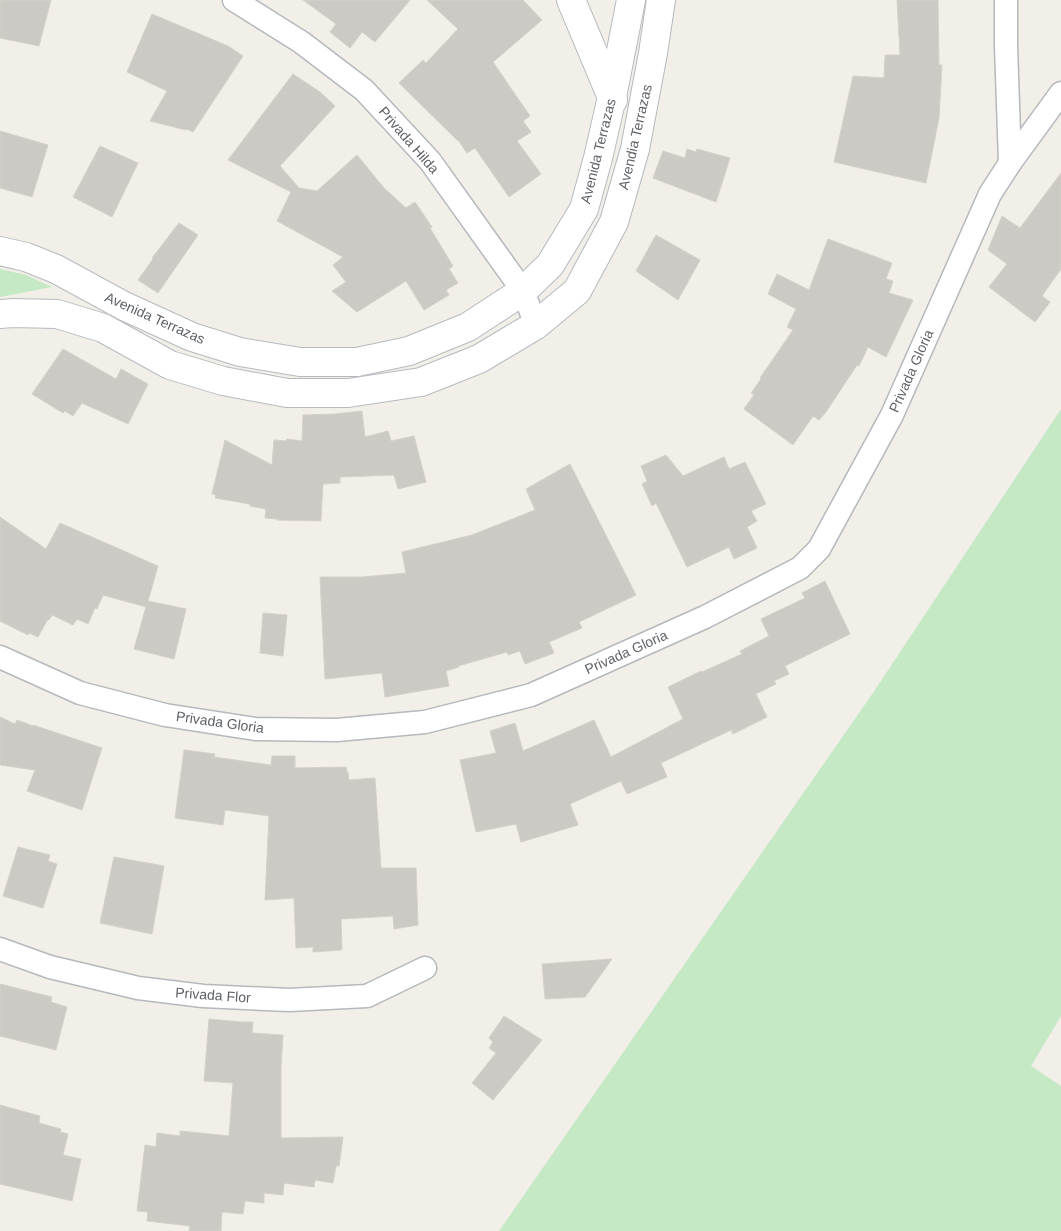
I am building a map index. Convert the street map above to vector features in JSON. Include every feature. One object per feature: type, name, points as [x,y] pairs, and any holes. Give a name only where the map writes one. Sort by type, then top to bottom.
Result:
[{"type":"street","name":"Privada Hilda","points":[[234,0],[301,42],[364,90],[430,161],[523,291],[536,325]]},
{"type":"street","points":[[571,0],[635,149]]},
{"type":"street","name":"Avenida Terrazas","points":[[0,252],[26,257],[56,269],[124,306],[192,337],[240,352],[300,362],[357,362],[409,351],[468,327],[523,291],[550,265],[584,209],[612,97],[631,0]]},
{"type":"street","name":"Avendia Terrazas","points":[[0,314],[57,314],[104,328],[170,365],[223,381],[287,393],[348,393],[421,382],[479,359],[536,325],[577,290],[614,222],[635,149],[661,0]]},
{"type":"street","points":[[1006,0],[1010,163]]},
{"type":"street","name":"Privada Gloria","points":[[0,657],[80,693],[166,715],[256,729],[337,730],[426,722],[531,695],[705,617],[800,568],[818,549],[892,415],[990,194],[1061,93]]},
{"type":"street","name":"Privada Flor","points":[[0,949],[50,967],[138,988],[203,996],[289,1000],[367,996],[425,968]]},
{"type":"green space","points":[[0,269],[26,275],[52,287],[0,297]]},
{"type":"green space","points":[[1061,409],[1061,1016],[1031,1066],[1061,1086],[1061,1231],[499,1231],[875,690]]},
{"type":"building","points":[[0,0],[51,0],[39,46],[0,38]]},
{"type":"building","points":[[303,0],[410,0],[375,42],[362,32],[350,48],[330,32],[336,24]]},
{"type":"building","points":[[427,0],[523,0],[542,20],[493,62],[530,116],[523,121],[531,132],[517,141],[541,174],[509,197],[475,148],[467,153],[458,140],[399,83],[423,60],[426,63],[458,29]]},
{"type":"building","points":[[897,0],[938,0],[939,65],[942,65],[939,118],[926,183],[834,162],[853,76],[884,78],[885,55],[900,55]]},
{"type":"building","points":[[152,14],[228,46],[243,56],[193,132],[150,121],[167,91],[127,72]]},
{"type":"building","points":[[293,74],[320,92],[335,106],[280,166],[299,188],[317,191],[357,155],[384,188],[406,208],[415,202],[432,227],[430,228],[453,266],[449,269],[458,283],[446,290],[449,295],[424,310],[406,281],[357,312],[332,291],[346,282],[333,265],[343,257],[277,221],[291,192],[228,160]]},
{"type":"building","points":[[0,131],[48,145],[32,197],[0,188]]},
{"type":"building","points":[[100,146],[138,163],[112,217],[73,197]]},
{"type":"building","points":[[687,149],[696,152],[697,149],[730,158],[716,202],[653,178],[663,151],[685,158]]},
{"type":"building","points":[[1061,173],[1061,269],[1042,296],[1050,302],[1035,322],[989,287],[1007,264],[988,250],[1002,216],[1020,228]]},
{"type":"building","points":[[179,223],[198,235],[158,293],[138,280]]},
{"type":"building","points":[[656,235],[700,260],[678,300],[636,271]]},
{"type":"building","points":[[828,239],[892,263],[886,279],[893,281],[889,293],[913,300],[886,357],[868,347],[859,366],[857,365],[826,412],[819,420],[813,416],[793,445],[744,409],[754,395],[751,393],[760,378],[793,330],[787,327],[796,309],[768,294],[777,274],[809,290]]},
{"type":"building","points":[[63,349],[116,379],[121,369],[148,384],[128,424],[82,403],[73,416],[65,411],[63,413],[32,394]]},
{"type":"building","points":[[362,411],[365,437],[388,431],[391,441],[414,436],[426,482],[398,489],[394,475],[340,477],[340,483],[323,484],[321,521],[265,518],[266,509],[250,506],[250,504],[215,498],[216,495],[212,494],[225,440],[272,465],[274,440],[302,441],[303,415]]},
{"type":"building","points":[[666,455],[683,476],[724,457],[729,469],[745,462],[766,504],[751,511],[757,521],[747,527],[757,548],[734,559],[729,547],[687,567],[656,503],[652,506],[642,484],[647,481],[641,466]]},
{"type":"building","points":[[570,464],[636,595],[579,622],[582,628],[549,642],[554,653],[525,664],[520,651],[508,655],[507,652],[458,666],[446,671],[449,686],[385,697],[382,673],[325,679],[320,577],[362,577],[406,573],[402,552],[472,535],[535,510],[526,489]]},
{"type":"building","points":[[0,517],[46,549],[60,523],[158,566],[148,601],[186,609],[174,659],[134,649],[146,607],[103,595],[88,624],[77,619],[73,625],[52,615],[38,637],[29,633],[28,635],[0,621]]},
{"type":"building","points":[[825,581],[850,634],[785,666],[789,674],[774,681],[776,684],[756,694],[767,717],[733,734],[731,730],[661,763],[667,777],[627,794],[621,781],[570,804],[578,825],[521,842],[516,824],[476,832],[460,760],[496,753],[490,731],[515,723],[523,751],[594,720],[611,757],[683,719],[668,687],[742,654],[740,651],[769,636],[761,619],[805,598],[802,593]]},
{"type":"building","points":[[263,613],[287,615],[283,656],[260,653]]},
{"type":"building","points":[[0,717],[15,724],[17,720],[102,748],[82,810],[27,791],[35,770],[0,765]]},
{"type":"building","points":[[184,750],[215,754],[214,757],[271,765],[272,756],[295,756],[295,768],[346,767],[349,780],[375,778],[381,868],[416,868],[418,925],[394,929],[393,916],[341,919],[342,950],[313,952],[313,947],[296,948],[294,898],[265,900],[269,816],[225,810],[223,825],[175,818]]},
{"type":"building","points":[[18,847],[50,855],[48,861],[57,864],[43,908],[3,896]]},
{"type":"building","points":[[114,857],[164,866],[152,934],[100,923]]},
{"type":"building","points":[[612,959],[585,997],[545,999],[542,964]]},
{"type":"building","points":[[0,984],[52,997],[51,1002],[67,1007],[56,1050],[0,1036]]},
{"type":"building","points":[[504,1016],[542,1040],[493,1100],[472,1083],[496,1053],[489,1048],[493,1042],[489,1038]]},
{"type":"building","points":[[209,1019],[253,1022],[252,1033],[283,1035],[281,1138],[343,1137],[339,1166],[336,1166],[333,1183],[315,1180],[314,1187],[284,1183],[283,1195],[264,1193],[264,1203],[245,1201],[243,1214],[222,1212],[221,1231],[189,1231],[190,1226],[147,1221],[148,1212],[137,1211],[145,1145],[156,1147],[157,1133],[180,1136],[180,1131],[229,1136],[233,1083],[204,1081]]},
{"type":"building","points":[[0,1105],[40,1116],[39,1123],[61,1129],[60,1132],[68,1134],[63,1155],[81,1159],[72,1201],[0,1184]]}]
